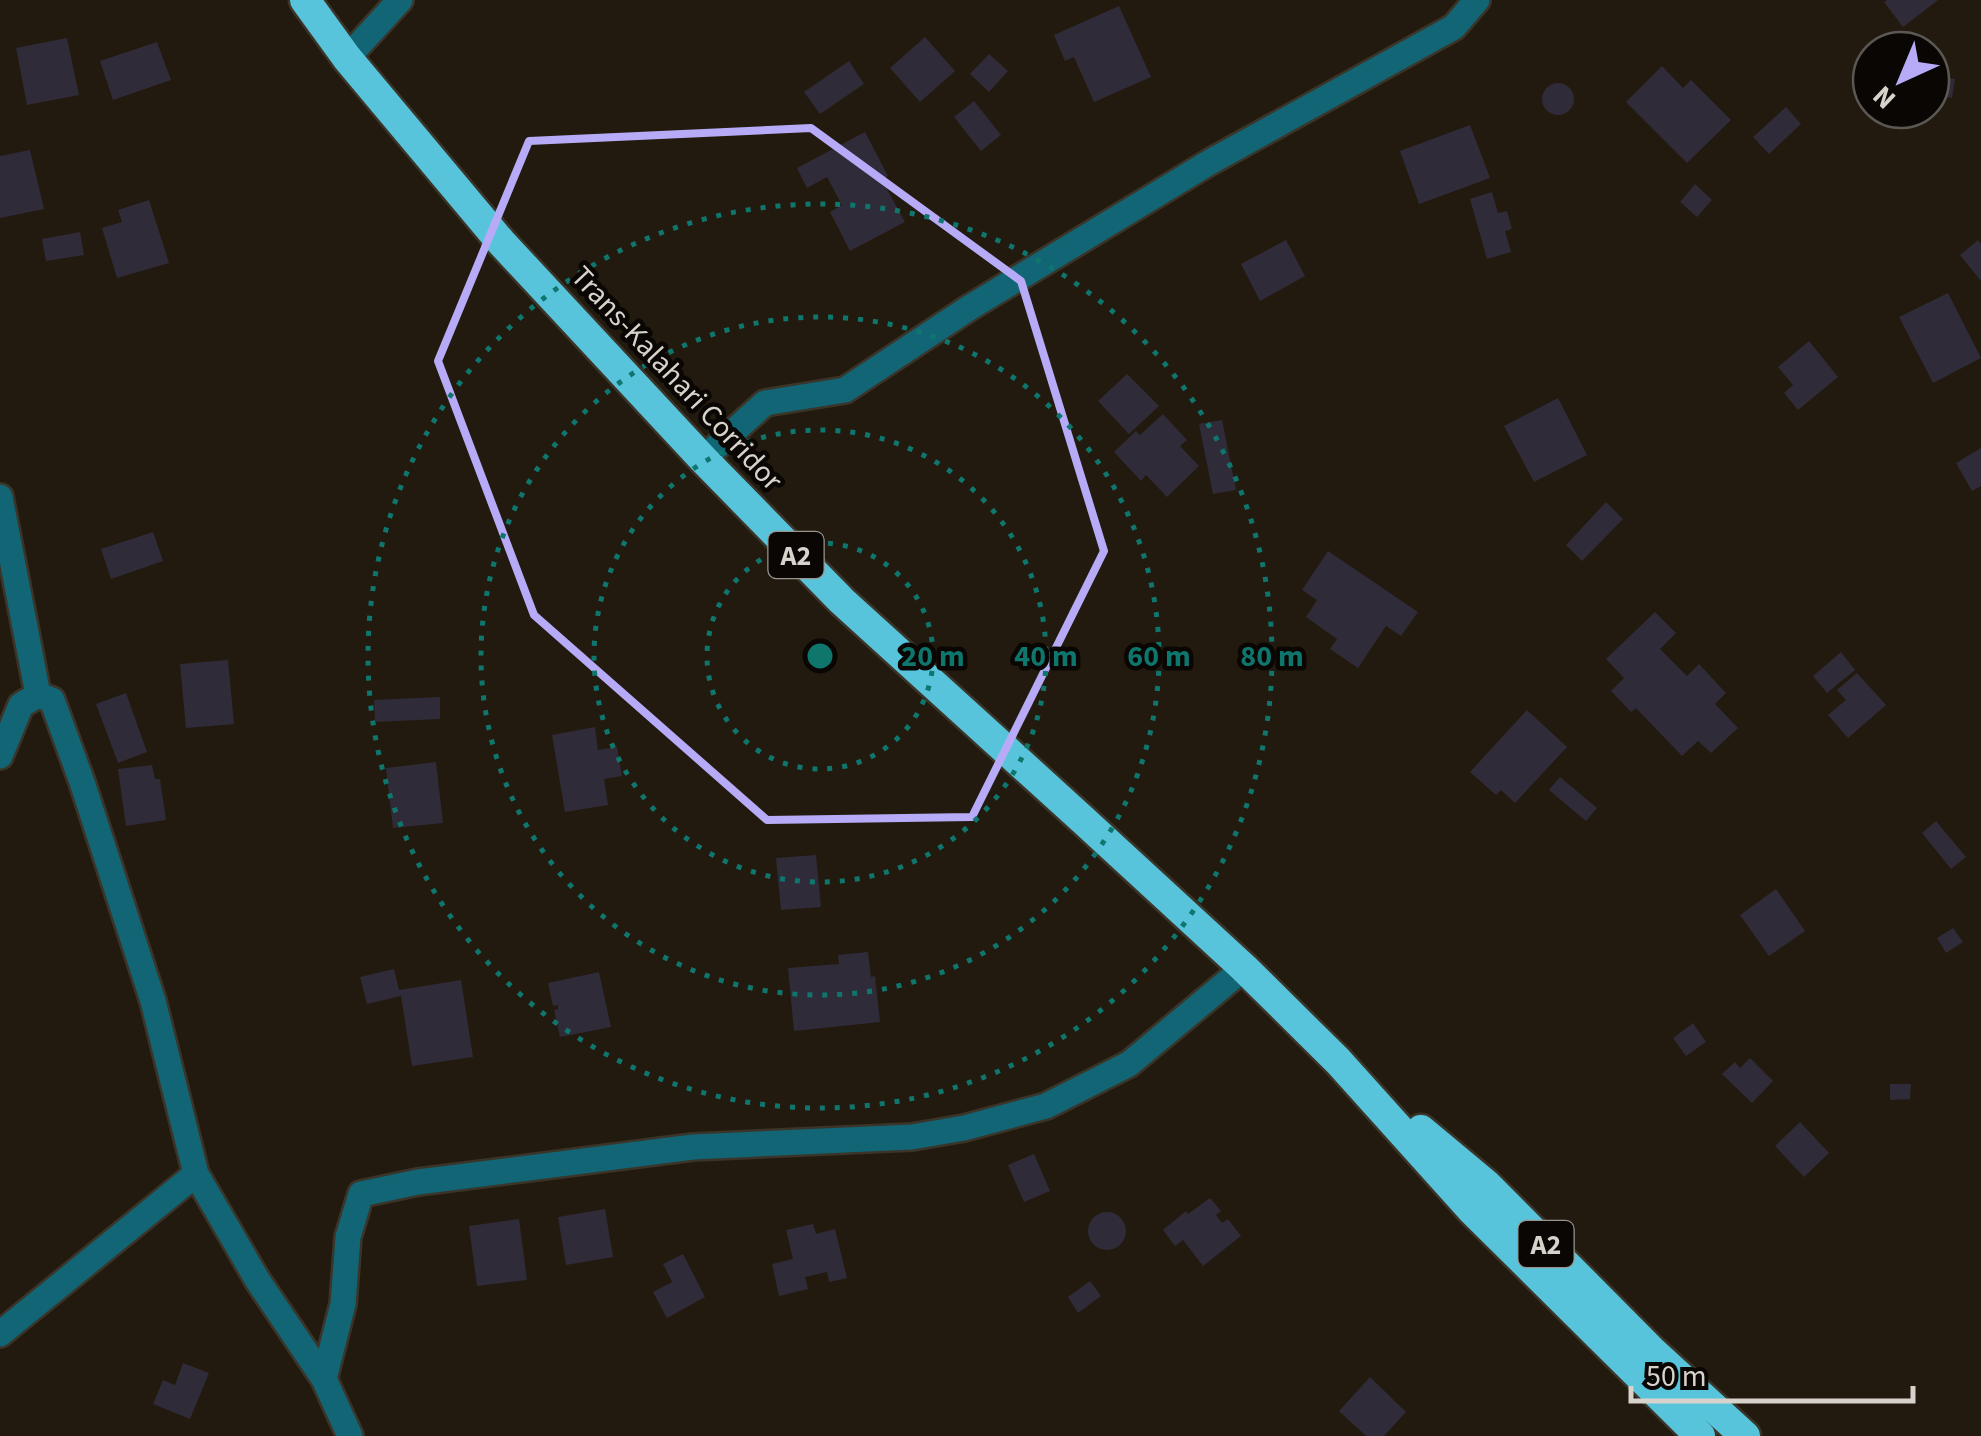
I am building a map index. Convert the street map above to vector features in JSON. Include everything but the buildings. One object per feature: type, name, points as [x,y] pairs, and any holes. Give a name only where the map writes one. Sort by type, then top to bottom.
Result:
[{"type":"highway","name":"Trans-Kalahari Corridor","points":[[306,0],[347,58],[502,242],[703,460],[842,602],[1244,968],[1338,1061],[1471,1208],[1700,1436]]},
{"type":"highway","name":"Trans-Kalahari Corridor","points":[[1338,1061],[1487,1185],[1652,1351],[1745,1436]]},
{"type":"street","points":[[347,58],[400,0]]},
{"type":"street","points":[[703,460],[765,403],[844,390],[969,308],[1210,162],[1454,27],[1477,0]]},
{"type":"street","points":[[0,496],[38,694]]},
{"type":"street","points":[[0,756],[22,704],[38,694]]},
{"type":"street","points":[[38,694],[52,700],[77,768],[152,1001],[196,1174],[258,1281],[324,1379],[350,1436]]},
{"type":"street","points":[[324,1379],[343,1304],[348,1237],[361,1194],[418,1182],[693,1147],[912,1137],[964,1128],[1046,1106],[1130,1064],[1244,968]]},
{"type":"street","points":[[0,1334],[196,1174]]},
{"type":"highlighted area","points":[[811,128],[1021,281],[1104,551],[972,817],[767,820],[534,615],[438,361],[529,141]]}]
